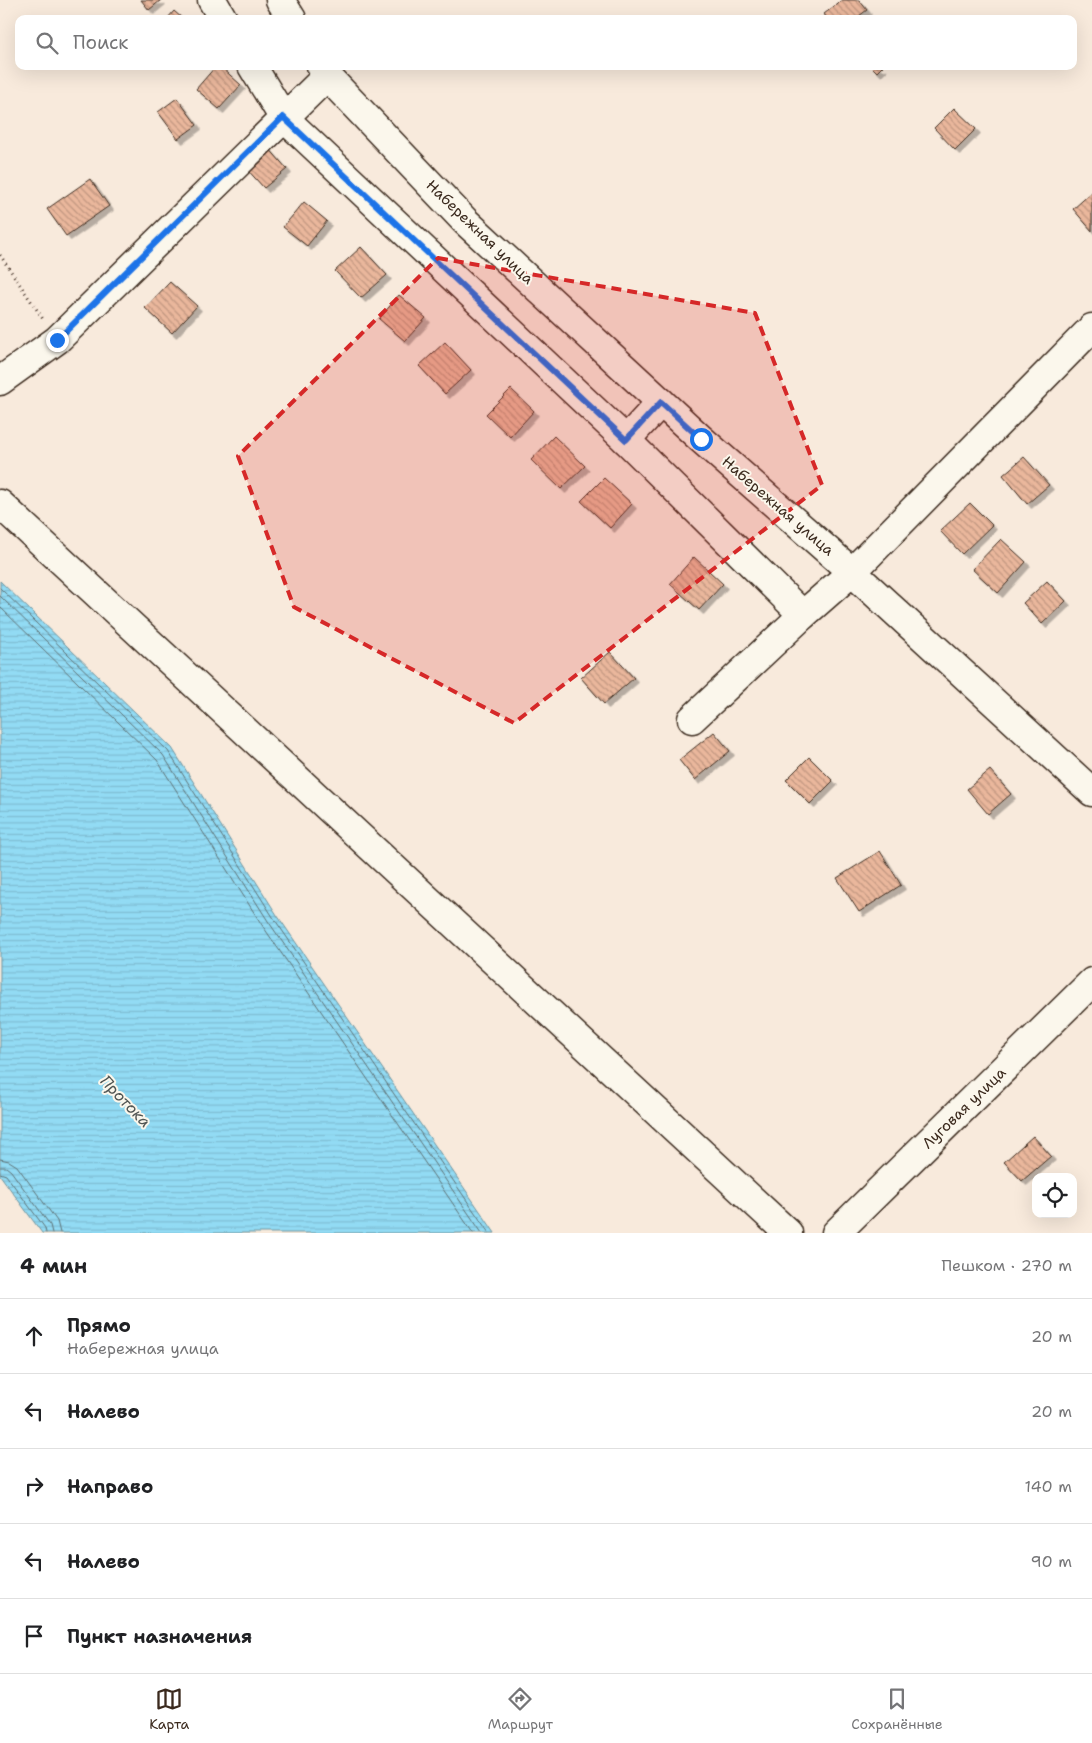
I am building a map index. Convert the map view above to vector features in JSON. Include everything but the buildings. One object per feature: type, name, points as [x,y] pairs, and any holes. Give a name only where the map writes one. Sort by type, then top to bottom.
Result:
[{"type":"street","points":[[212,0],[221,15]]},
{"type":"street","points":[[280,0],[289,15]]},
{"type":"street","points":[[254,70],[283,117],[626,440],[803,615]]},
{"type":"street","points":[[0,381],[57,340],[283,117],[324,71]]},
{"type":"street","name":"Набережная улица","points":[[324,71],[464,220],[661,402],[852,572],[1092,792]]},
{"type":"street","points":[[692,719],[852,572],[1092,328]]},
{"type":"street","points":[[626,440],[661,402]]},
{"type":"street","points":[[0,504],[788,1233]]},
{"type":"street","name":"Луговая улица","points":[[836,1233],[1092,982]]},
{"type":"path","points":[[0,255],[57,340]]},
{"type":"highlighted area","points":[[438,258],[755,313],[822,485],[514,723],[294,607],[238,456]]},
{"type":"water","name":"Протока","points":[[0,581],[172,748],[277,915],[495,1233],[42,1233],[0,1175]]},
{"type":"route","points":[[57,340],[283,117],[626,440],[661,402],[701,439]]}]
